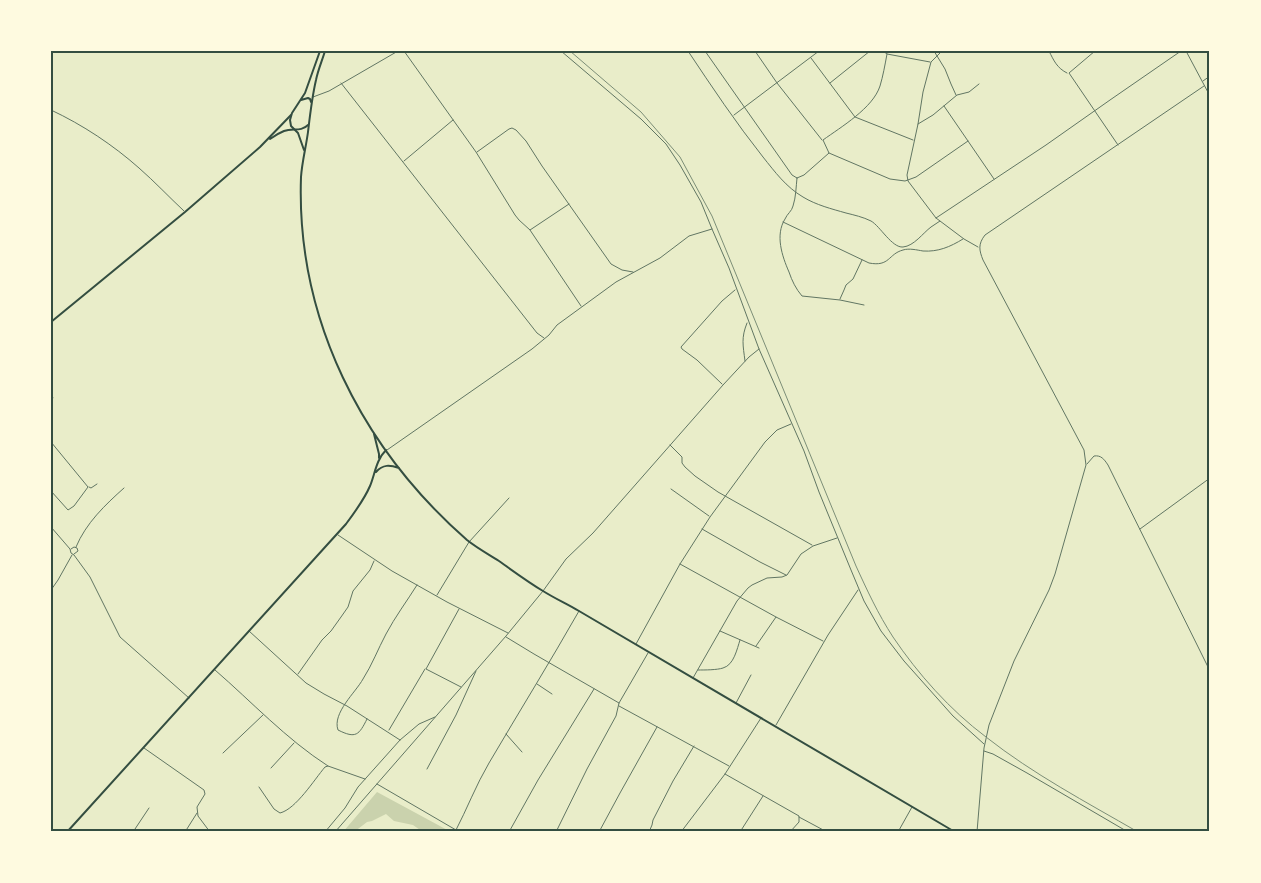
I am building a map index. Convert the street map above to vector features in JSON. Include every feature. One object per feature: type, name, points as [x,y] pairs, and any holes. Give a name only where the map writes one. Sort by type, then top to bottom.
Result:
[{"type":"main road","points":[[266,142],[300,102],[310,82],[320,51]]},
{"type":"main road","points":[[325,51],[316,78],[301,177],[306,254],[313,294],[326,337],[356,405],[399,468],[425,499],[470,542],[543,591],[955,832]]},
{"type":"main road","points":[[300,102],[308,98],[311,105]]},
{"type":"main road","points":[[292,113],[291,126],[300,136],[304,153]]},
{"type":"main road","points":[[51,322],[185,212],[266,142],[281,132],[305,128],[309,124]]},
{"type":"main road","points":[[373,432],[379,459]]},
{"type":"main road","points":[[67,832],[337,534],[359,507],[369,488],[379,459],[386,450]]},
{"type":"main road","points":[[374,473],[387,466],[399,468]]},
{"type":"street","points":[[313,97],[329,92],[398,51]]},
{"type":"street","points":[[404,51],[476,152],[515,215],[530,230],[582,307]]},
{"type":"street","points":[[561,51],[641,119],[666,144],[689,180],[729,268],[748,322],[792,423],[859,589],[881,631],[904,661],[953,716],[984,745]]},
{"type":"street","points":[[688,51],[745,135],[781,180],[804,197],[832,209],[860,216],[873,222],[894,243],[905,248],[925,251],[945,249],[964,239]]},
{"type":"street","points":[[705,51],[792,175],[797,178]]},
{"type":"street","points":[[755,51],[777,83],[823,140],[828,152],[890,179],[908,180],[968,141]]},
{"type":"street","points":[[733,116],[819,51]]},
{"type":"street","points":[[830,84],[870,51]]},
{"type":"street","points":[[883,51],[887,54],[931,62]]},
{"type":"street","points":[[934,51],[946,69],[957,95]]},
{"type":"street","points":[[942,51],[931,62],[923,92],[907,175],[908,180],[936,218],[964,239],[979,247]]},
{"type":"street","points":[[1049,51],[1054,62],[1068,73],[1118,145]]},
{"type":"street","points":[[1068,73],[1095,51]]},
{"type":"street","points":[[936,218],[1046,145],[1181,51]]},
{"type":"street","points":[[1186,51],[1210,96]]},
{"type":"street","points":[[823,140],[855,117],[871,100],[880,86],[887,54]]},
{"type":"street","points":[[811,58],[855,117],[915,141]]},
{"type":"street","points":[[1202,81],[1210,76]]},
{"type":"street","points":[[341,84],[536,332],[545,339]]},
{"type":"street","points":[[918,124],[933,115],[957,95],[969,92],[979,84]]},
{"type":"street","points":[[978,832],[983,750],[989,725],[1014,661],[1050,590],[1056,574],[1086,465],[1084,450],[983,260],[979,247],[981,240],[985,235],[1204,86]]},
{"type":"street","points":[[944,106],[995,179]]},
{"type":"street","points":[[51,110],[83,127],[108,144],[138,167],[185,212]]},
{"type":"street","points":[[403,161],[454,120]]},
{"type":"street","points":[[476,152],[509,129],[514,128],[526,141],[611,264],[622,270],[634,272]]},
{"type":"street","points":[[797,178],[804,175],[828,152]]},
{"type":"street","points":[[797,178],[793,208],[783,222],[780,245],[785,263],[797,290],[802,296],[840,300],[864,305]]},
{"type":"street","points":[[530,230],[569,204]]},
{"type":"street","points":[[783,222],[876,265],[886,262],[940,221]]},
{"type":"street","points":[[386,450],[532,349],[557,326],[616,282],[671,251],[689,236],[712,229]]},
{"type":"street","points":[[840,300],[846,285],[853,280],[862,260]]},
{"type":"street","points":[[723,385],[697,360],[682,349],[681,346],[722,301],[736,290]]},
{"type":"street","points":[[745,361],[742,340],[748,322]]},
{"type":"street","points":[[334,832],[506,636],[543,591],[566,559],[593,533],[723,385],[759,349]]},
{"type":"street","points":[[636,644],[680,564],[710,516],[765,442],[777,430],[792,423]]},
{"type":"street","points":[[51,442],[88,487]]},
{"type":"street","points":[[670,445],[682,457],[682,463],[706,485],[813,546]]},
{"type":"street","points":[[1086,465],[1094,456],[1098,455],[1104,460],[1210,671]]},
{"type":"street","points":[[1140,530],[1210,478]]},
{"type":"street","points":[[88,487],[92,488],[97,484]]},
{"type":"street","points":[[51,491],[68,510],[74,506],[88,487]]},
{"type":"street","points":[[51,590],[73,554],[78,552],[76,547],[90,523],[124,488]]},
{"type":"street","points":[[671,489],[710,516]]},
{"type":"street","points":[[436,596],[470,542],[509,498]]},
{"type":"street","points":[[51,527],[90,577],[120,637],[189,698]]},
{"type":"street","points":[[702,529],[787,575]]},
{"type":"street","points":[[337,534],[392,571],[508,633]]},
{"type":"street","points":[[693,678],[740,597],[748,588],[758,581],[787,575],[799,556],[813,546],[838,538]]},
{"type":"street","points":[[70,549],[76,547]]},
{"type":"street","points":[[297,675],[345,612],[353,591],[370,570],[375,560]]},
{"type":"street","points":[[680,564],[824,642]]},
{"type":"street","points":[[367,719],[361,731],[357,734],[346,734],[338,730],[338,720],[344,705],[362,682],[387,632],[417,585]]},
{"type":"street","points":[[776,726],[824,642],[859,589]]},
{"type":"street","points":[[389,732],[460,608]]},
{"type":"street","points":[[455,831],[477,785],[579,611]]},
{"type":"street","points":[[756,646],[776,617]]},
{"type":"street","points":[[249,631],[297,675],[318,691],[400,740]]},
{"type":"street","points":[[720,631],[759,648]]},
{"type":"street","points":[[506,636],[619,704],[730,766]]},
{"type":"street","points":[[697,670],[724,668],[730,664],[735,656],[740,640]]},
{"type":"street","points":[[556,832],[616,716],[619,704],[648,652]]},
{"type":"street","points":[[426,668],[461,687]]},
{"type":"street","points":[[427,769],[459,709],[476,669]]},
{"type":"street","points":[[215,670],[310,754],[328,766],[365,779]]},
{"type":"street","points":[[736,703],[750,675]]},
{"type":"street","points":[[537,684],[552,694]]},
{"type":"street","points":[[509,832],[538,780],[594,689]]},
{"type":"street","points":[[223,753],[264,715]]},
{"type":"street","points":[[326,832],[345,808],[358,787],[400,740],[419,724],[436,717]]},
{"type":"street","points":[[682,832],[725,774],[761,718]]},
{"type":"street","points":[[599,832],[658,726]]},
{"type":"street","points":[[506,734],[522,752]]},
{"type":"street","points":[[271,768],[295,742]]},
{"type":"street","points":[[649,832],[673,781],[694,746]]},
{"type":"street","points":[[144,748],[204,790],[205,794],[197,807],[200,820],[210,832]]},
{"type":"street","points":[[983,750],[1027,772],[1128,832]]},
{"type":"street","points":[[259,787],[274,809],[282,813],[298,800],[322,770],[328,766]]},
{"type":"street","points":[[725,774],[827,832]]},
{"type":"street","points":[[377,784],[455,831],[461,832]]},
{"type":"street","points":[[740,832],[763,796]]},
{"type":"street","points":[[898,832],[912,807]]},
{"type":"street","points":[[133,832],[149,808]]},
{"type":"street","points":[[185,832],[198,812]]},
{"type":"street","points":[[790,832],[799,822],[799,816]]},
{"type":"green space","points":[[377,792],[451,832],[423,832],[413,825],[394,821],[386,814],[367,822],[354,832],[343,832]]},
{"type":"railway","points":[[570,51],[641,112],[680,157],[712,216],[856,566],[882,620],[903,651],[947,703],[986,737],[1079,799],[1138,832]]}]
